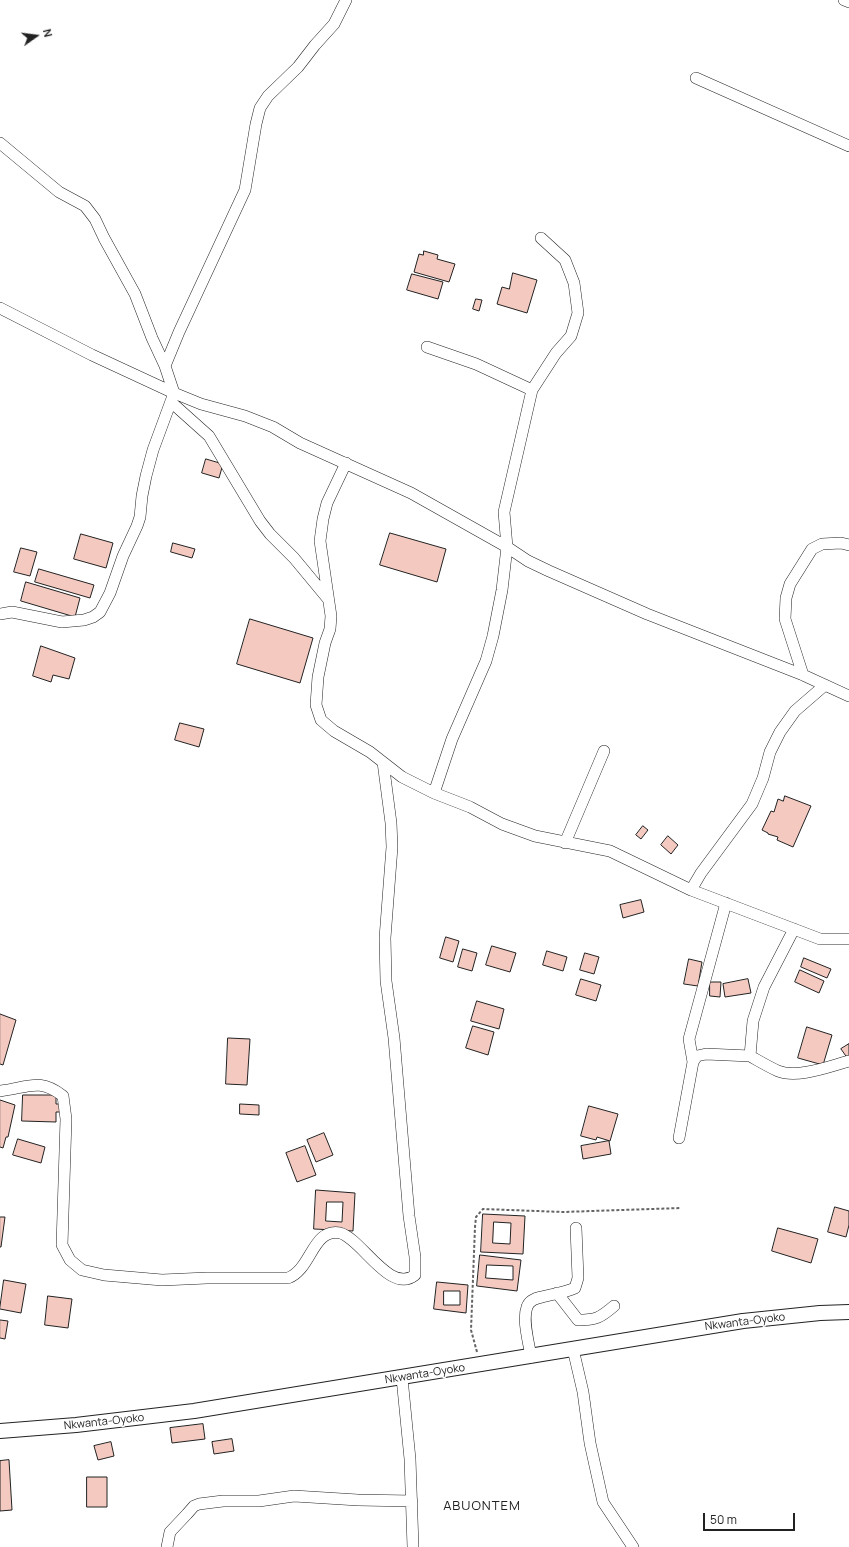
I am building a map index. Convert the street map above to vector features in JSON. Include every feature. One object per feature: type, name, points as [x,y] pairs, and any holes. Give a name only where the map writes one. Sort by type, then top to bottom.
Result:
[{"type":"street","points":[[166,366],[179,332],[245,190],[260,108],[268,96],[298,67],[334,24],[346,0]]},
{"type":"street","points":[[844,0],[849,2]]},
{"type":"street","points":[[696,78],[849,146]]},
{"type":"street","points":[[0,143],[59,192],[84,206],[95,219],[135,294],[152,338],[166,366],[173,397],[209,436],[260,521],[270,534],[294,558],[329,599]]},
{"type":"street","points":[[434,793],[452,739],[486,661],[494,636],[502,590],[507,547],[504,512],[532,390],[556,353],[571,336],[578,313],[574,283],[564,260],[541,238]]},
{"type":"street","points":[[0,308],[12,316],[173,397],[245,416],[273,427],[300,443],[410,493],[507,547],[528,561],[640,611],[804,675],[849,696]]},
{"type":"street","points":[[427,347],[476,364],[532,390]]},
{"type":"street","points":[[0,614],[12,612],[68,622],[94,617],[100,612],[110,593],[123,556],[140,517],[146,476],[156,443],[173,397]]},
{"type":"street","points":[[346,463],[328,502],[323,519],[320,542],[331,616],[330,629],[318,677],[316,705],[321,720],[334,731],[370,752],[402,777],[434,793],[470,807],[502,824],[535,836],[610,852],[691,890],[820,939],[849,939]]},
{"type":"street","points":[[804,675],[785,619],[786,598],[790,584],[812,549],[822,544],[841,543],[849,545]]},
{"type":"street","points":[[691,890],[701,873],[752,804],[763,778],[770,752],[780,732],[795,711],[825,685]]},
{"type":"street","points":[[565,843],[604,751]]},
{"type":"street","points":[[0,1091],[36,1084],[53,1088],[63,1096],[66,1119],[62,1245],[70,1260],[82,1270],[104,1275],[162,1280],[207,1278],[288,1278],[295,1276],[301,1270],[324,1235],[341,1233],[350,1239],[377,1265],[389,1274],[404,1279],[415,1275],[415,1257],[409,1216],[394,1038],[386,981],[385,938],[392,847],[391,823],[383,762]]},
{"type":"street","points":[[679,1138],[693,1062],[689,1039],[726,903]]},
{"type":"street","points":[[750,1056],[753,1021],[764,987],[794,929]]},
{"type":"street","points":[[693,1062],[697,1056],[706,1054],[750,1056],[778,1071],[785,1073],[808,1072],[849,1061]]},
{"type":"street","points":[[531,1357],[526,1322],[527,1307],[531,1301],[540,1297],[567,1292],[575,1288],[578,1278],[576,1228]]},
{"type":"street","points":[[557,1294],[578,1320],[594,1320],[614,1306]]},
{"type":"street","name":"Nkwanta-Oyoko","points":[[0,1431],[163,1416],[245,1404],[743,1321],[849,1312]]},
{"type":"street","points":[[573,1349],[583,1392],[590,1443],[603,1502],[633,1547]]},
{"type":"street","points":[[402,1378],[410,1459],[413,1547]]},
{"type":"street","points":[[167,1547],[170,1532],[194,1506],[200,1504],[259,1501],[294,1496],[358,1500],[412,1501]]},
{"type":"path","points":[[479,1365],[471,1330],[476,1217],[482,1209],[563,1212],[681,1208]]},
{"type":"building","points":[[424,251],[438,255],[437,259],[455,264],[449,282],[414,272],[419,254],[423,255]]},
{"type":"building","points":[[513,273],[537,280],[527,313],[497,304],[502,287],[509,289]]},
{"type":"building","points":[[412,274],[443,282],[438,299],[407,290]]},
{"type":"building","points":[[476,299],[482,300],[479,311],[473,309]]},
{"type":"building","points":[[206,459],[223,464],[219,478],[202,473]]},
{"type":"building","points":[[390,533],[446,549],[437,582],[380,565]]},
{"type":"building","points":[[81,534],[113,543],[106,568],[74,559]]},
{"type":"building","points":[[173,543],[195,549],[192,558],[171,552]]},
{"type":"building","points":[[21,548],[37,552],[30,576],[14,572]]},
{"type":"building","points":[[39,569],[94,585],[90,598],[35,582]]},
{"type":"building","points":[[26,582],[80,598],[75,617],[21,601]]},
{"type":"building","points":[[250,619],[313,638],[300,683],[237,664]]},
{"type":"building","points":[[41,646],[75,658],[69,679],[53,675],[51,682],[33,676]]},
{"type":"building","points":[[180,723],[204,729],[199,747],[175,740]]},
{"type":"building","points":[[785,796],[811,806],[793,847],[777,840],[778,837],[768,834],[762,830],[771,811],[774,812],[778,799],[783,801]]},
{"type":"building","points":[[643,826],[648,830],[641,839],[636,835]]},
{"type":"building","points":[[668,836],[678,845],[671,854],[661,845]]},
{"type":"building","points":[[641,900],[644,912],[623,918],[620,905]]},
{"type":"building","points":[[446,937],[459,941],[453,962],[440,958]]},
{"type":"building","points":[[492,946],[516,953],[510,972],[486,965]]},
{"type":"building","points":[[463,949],[477,953],[472,971],[458,967]]},
{"type":"building","points":[[547,951],[567,957],[563,971],[543,965]]},
{"type":"building","points":[[585,953],[599,957],[594,974],[580,970]]},
{"type":"building","points":[[804,958],[831,969],[827,978],[801,967]]},
{"type":"building","points":[[689,959],[702,962],[698,986],[684,984]]},
{"type":"building","points":[[800,970],[824,981],[819,993],[795,982]]},
{"type":"building","points":[[581,979],[601,985],[596,1001],[576,995]]},
{"type":"building","points":[[748,979],[751,993],[725,997],[723,984]]},
{"type":"building","points":[[710,982],[721,982],[720,997],[710,996]]},
{"type":"building","points":[[477,1001],[504,1009],[499,1029],[471,1021]]},
{"type":"building","points":[[0,1014],[16,1020],[3,1065],[0,1064]]},
{"type":"building","points":[[473,1026],[494,1032],[488,1055],[466,1048]]},
{"type":"building","points":[[807,1027],[832,1035],[823,1065],[798,1058]]},
{"type":"building","points":[[228,1038],[250,1039],[247,1085],[226,1084]]},
{"type":"building","points":[[849,1044],[849,1058],[848,1059],[841,1049]]},
{"type":"building","points":[[23,1095],[56,1095],[56,1104],[60,1104],[60,1112],[56,1112],[56,1122],[22,1121]]},
{"type":"building","points":[[0,1100],[15,1105],[8,1137],[6,1137],[3,1148],[0,1147]]},
{"type":"building","points":[[240,1104],[259,1105],[259,1115],[240,1114]]},
{"type":"building","points":[[589,1106],[618,1114],[610,1141],[597,1137],[596,1140],[581,1136]]},
{"type":"building","points":[[324,1133],[333,1155],[316,1162],[307,1140]]},
{"type":"building","points":[[18,1139],[45,1147],[41,1163],[13,1155]]},
{"type":"building","points":[[609,1141],[611,1154],[583,1159],[581,1146]]},
{"type":"building","points":[[305,1146],[316,1175],[297,1182],[286,1153]]},
{"type":"building","points":[[316,1190],[355,1193],[353,1231],[314,1229]],"holes":[[[327,1202],[343,1202],[342,1222],[326,1221]]]},
{"type":"building","points":[[835,1207],[849,1211],[849,1225],[846,1237],[828,1232]]},
{"type":"building","points":[[483,1214],[525,1216],[523,1254],[481,1252]],"holes":[[[494,1222],[511,1223],[510,1244],[493,1243]]]},
{"type":"building","points":[[0,1217],[5,1217],[1,1247],[0,1247]]},
{"type":"building","points":[[778,1228],[818,1239],[811,1263],[772,1251]]},
{"type":"building","points":[[480,1255],[521,1260],[517,1291],[477,1286]],"holes":[[[487,1265],[513,1266],[513,1280],[486,1278]]]},
{"type":"building","points":[[4,1280],[26,1284],[21,1313],[0,1309]]},
{"type":"building","points":[[437,1282],[468,1285],[466,1313],[434,1309]],"holes":[[[444,1291],[460,1291],[460,1305],[444,1305]]]},
{"type":"building","points":[[48,1296],[72,1299],[68,1328],[45,1325]]},
{"type":"building","points":[[0,1320],[8,1321],[5,1339],[0,1338]]},
{"type":"building","points":[[203,1424],[205,1439],[172,1443],[170,1428]]},
{"type":"building","points":[[232,1439],[234,1451],[214,1454],[212,1442]]},
{"type":"building","points":[[111,1442],[114,1456],[98,1460],[94,1446]]},
{"type":"building","points":[[9,1460],[12,1510],[0,1511],[0,1461]]},
{"type":"building","points":[[87,1477],[107,1477],[107,1507],[87,1507]]},
{"type":"district","name":"ABUONTEM","points":[[482,1506]]}]
